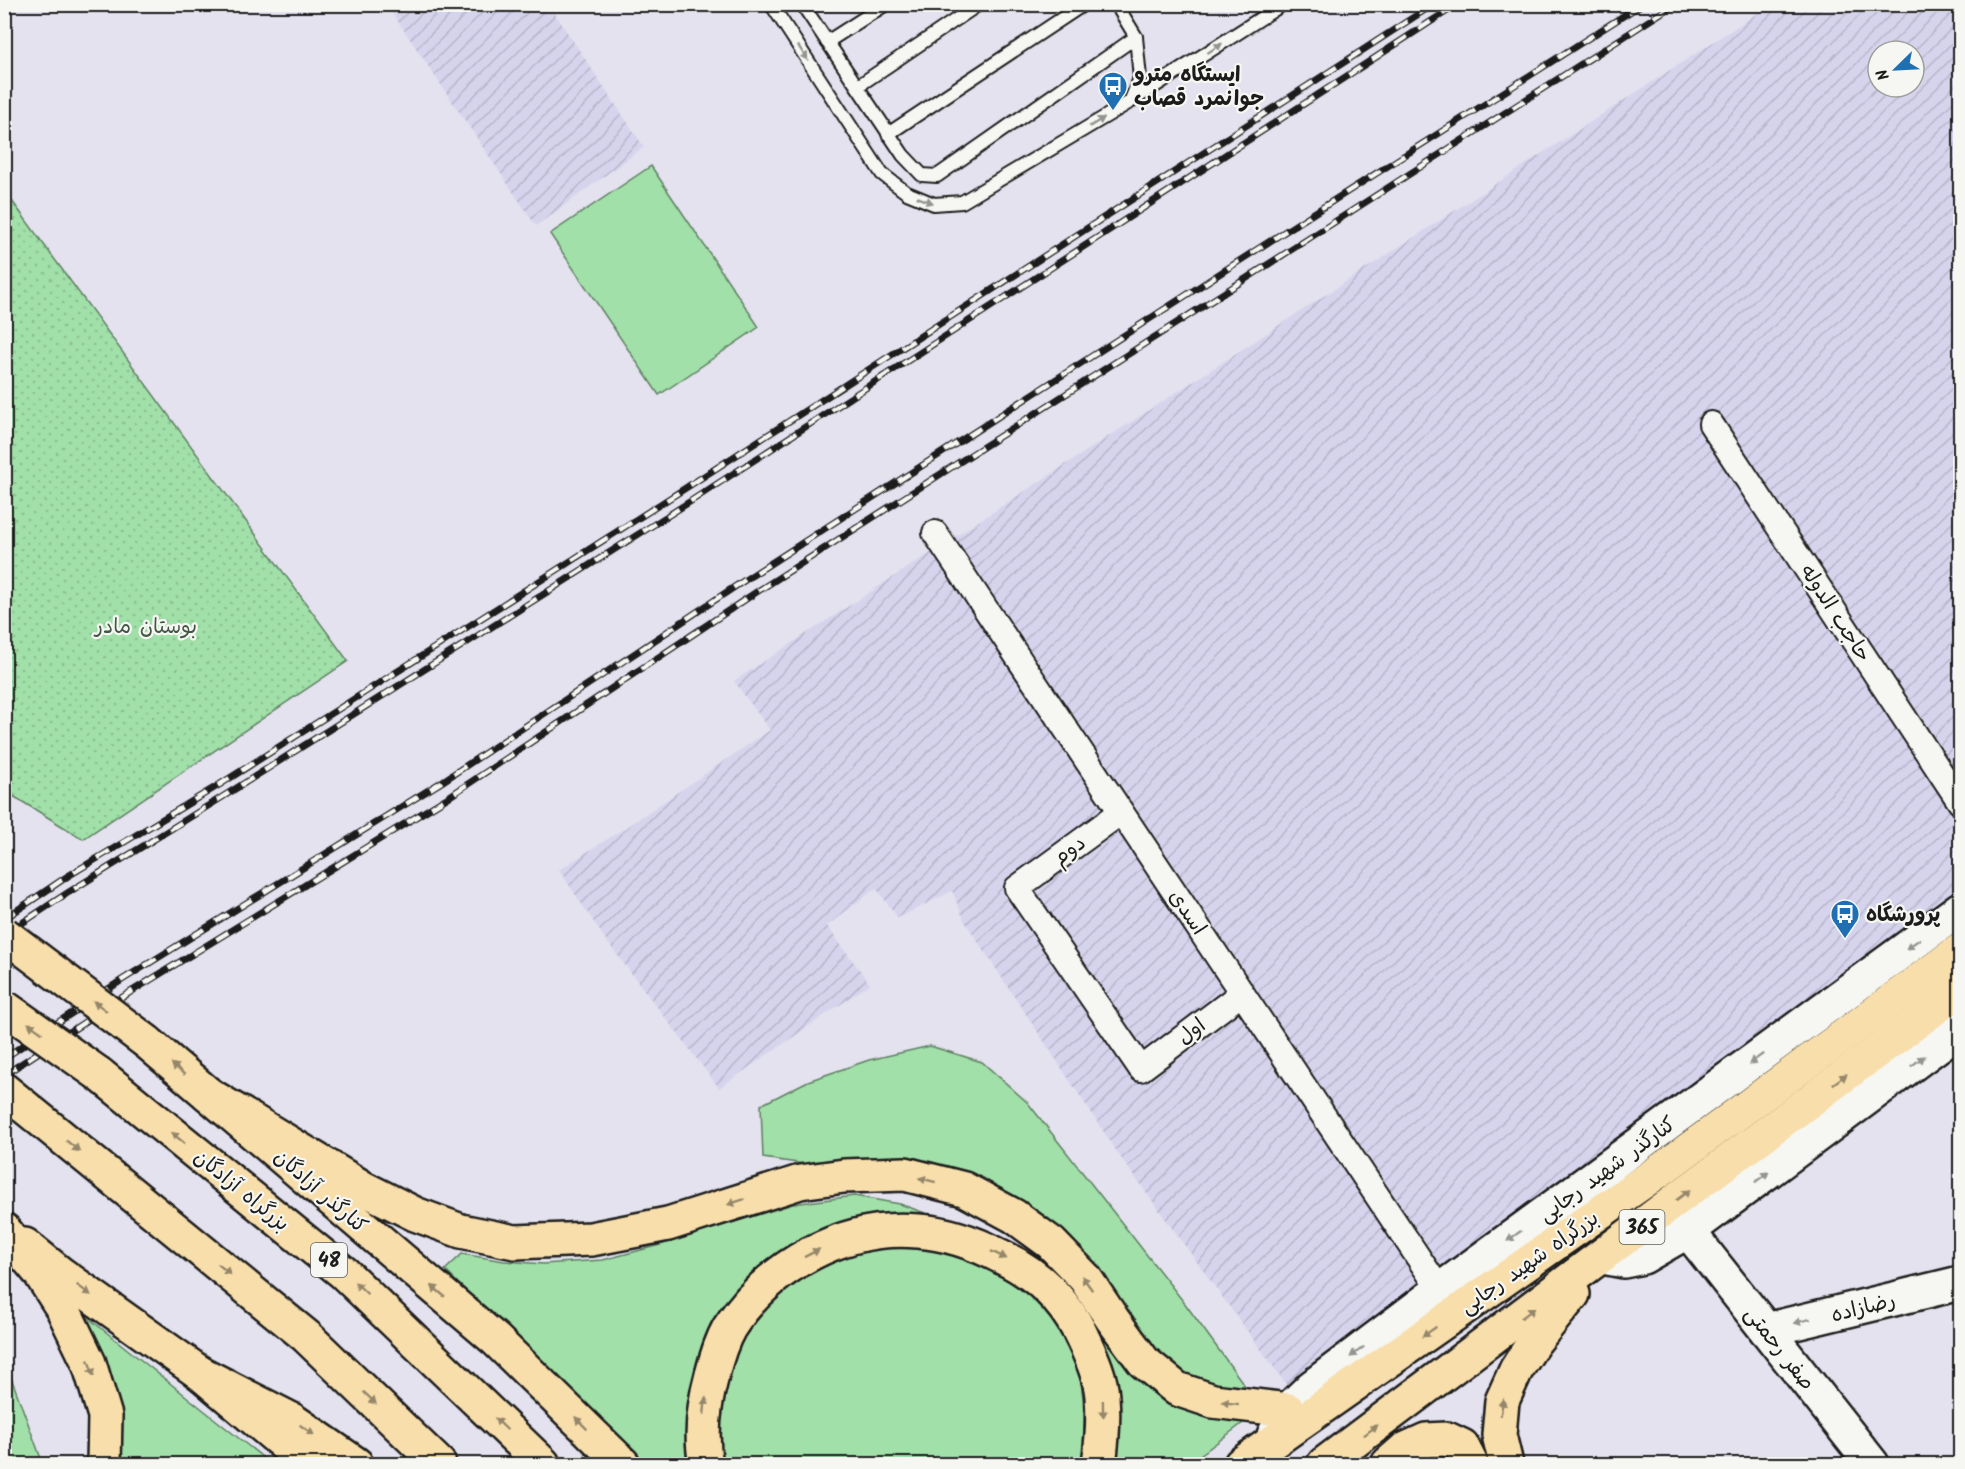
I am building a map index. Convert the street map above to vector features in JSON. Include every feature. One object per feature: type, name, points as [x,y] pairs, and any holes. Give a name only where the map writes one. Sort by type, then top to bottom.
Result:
[{"type":"main road","name":"کنارگذر آزادگان","points":[[4,934],[147,1042],[496,1340],[623,1464]]},
{"type":"main road","name":"بزرگراه شهید رجایی","points":[[1241,1464],[1666,1166],[1960,950]]},
{"type":"main road","name":"بزرگراه شهید رجایی","points":[[1324,1464],[1960,990]]},
{"type":"main road","name":"بزرگراه آزادگان","points":[[4,1007],[99,1074],[344,1273],[543,1464]]},
{"type":"main road","points":[[208,1094],[364,1189],[415,1214],[461,1231],[515,1242],[591,1239],[657,1226],[800,1182],[844,1176],[905,1174],[964,1189],[1014,1216],[1051,1243],[1085,1278],[1144,1362],[1177,1389],[1213,1401],[1288,1410]]},
{"type":"main road","points":[[16,1099],[306,1336],[439,1464]]},
{"type":"main road","points":[[4,1230],[61,1274],[200,1373],[308,1464]]},
{"type":"main road","points":[[4,1230],[40,1273],[63,1309],[89,1363],[105,1416],[104,1464]]},
{"type":"main road","points":[[706,1464],[703,1430],[706,1394],[715,1361],[729,1329],[755,1295],[777,1275],[809,1254],[842,1240],[874,1232],[918,1231],[957,1239],[987,1249],[1016,1263],[1041,1281],[1064,1305],[1081,1332],[1093,1360],[1102,1395],[1103,1438],[1099,1464]]},
{"type":"main road","points":[[1506,1464],[1499,1435],[1502,1401],[1506,1391],[1534,1342],[1603,1257]]},
{"type":"main road","points":[[200,1373],[292,1420],[356,1464]]},
{"type":"main road","points":[[1388,1464],[1404,1450],[1426,1440],[1448,1439],[1462,1446],[1471,1464]]},
{"type":"street","name":"حاجب الدوله","points":[[1711,424],[1954,792]]},
{"type":"street","name":"اسدی","points":[[935,533],[1440,1290]]},
{"type":"street","name":"دوم","points":[[1121,812],[1017,888],[1141,1069]]},
{"type":"street","name":"کنارگذر شهید رجایی","points":[[1270,1444],[1288,1410],[1312,1387],[1440,1290],[1960,909]]},
{"type":"street","name":"اول","points":[[1141,1069],[1242,993]]},
{"type":"street","points":[[1603,1257],[1624,1261],[1643,1257],[1688,1231],[1960,1029]]},
{"type":"street","name":"صفر رحمتی","points":[[1688,1231],[1872,1464]]},
{"type":"street","name":"رضازاده","points":[[1766,1330],[1960,1283]]},
{"type":"lane","points":[[771,4],[882,174],[907,193],[934,204],[962,202],[1130,102],[1283,4]]},
{"type":"lane","points":[[802,4],[888,134],[903,155],[922,175],[937,176],[1136,37]]},
{"type":"lane","points":[[827,42],[886,4]]},
{"type":"lane","points":[[858,86],[979,4]]},
{"type":"lane","points":[[888,134],[1084,4]]},
{"type":"lane","points":[[1116,4],[1136,37],[1140,78],[1130,102]]},
{"type":"shaded area","points":[[387,5],[549,5],[644,147],[536,226]]},
{"type":"shaded area","points":[[1770,5],[1960,5],[1960,899],[1294,1395],[1121,1158],[965,922],[952,891],[898,918],[876,888],[827,926],[870,984],[719,1088],[605,939],[559,870],[770,730],[734,681]]},
{"type":"green space","points":[[651,166],[759,327],[659,395],[550,234]]},
{"type":"green space","name":"بوستان مادر","points":[[4,190],[348,661],[83,839],[5,791]]},
{"type":"green space","points":[[930,1046],[982,1062],[1028,1103],[1186,1305],[1248,1390],[1211,1389],[1174,1372],[1037,1218],[819,1166],[763,1158],[761,1105],[808,1081],[869,1060]]},
{"type":"green space","points":[[854,1196],[900,1204],[925,1213],[899,1217],[750,1284],[695,1464],[637,1464],[445,1270],[462,1254],[504,1261],[543,1264],[603,1260],[793,1204]]},
{"type":"green space","points":[[887,1245],[921,1246],[955,1251],[994,1269],[1038,1301],[1068,1341],[1076,1363],[1084,1410],[1082,1464],[719,1464],[720,1414],[724,1376],[735,1349],[745,1333],[787,1289],[818,1267],[846,1254]]},
{"type":"green space","points":[[81,1312],[271,1464],[121,1464],[113,1406],[102,1368]]},
{"type":"green space","points":[[1090,1315],[1131,1368],[1259,1411],[1188,1464],[1112,1464],[1110,1372]]},
{"type":"green space","points":[[5,1361],[43,1464],[5,1464]]},
{"type":"green space","points":[[1440,1452],[1459,1464],[1408,1464]]},
{"type":"railway","points":[[4,919],[68,876],[219,785],[684,489],[1434,4]]},
{"type":"railway","points":[[4,935],[691,501],[1458,4]]},
{"type":"railway","points":[[4,1058],[122,980],[443,781],[748,578],[1642,4]]},
{"type":"railway","points":[[4,1075],[129,993],[450,796],[758,591],[1675,4]]},
{"type":"place","name":"ایستگاه مترو جوانمرد قصاب","points":[[1113,112]]},
{"type":"place","name":"پرورشگاه","points":[[1845,940]]}]
